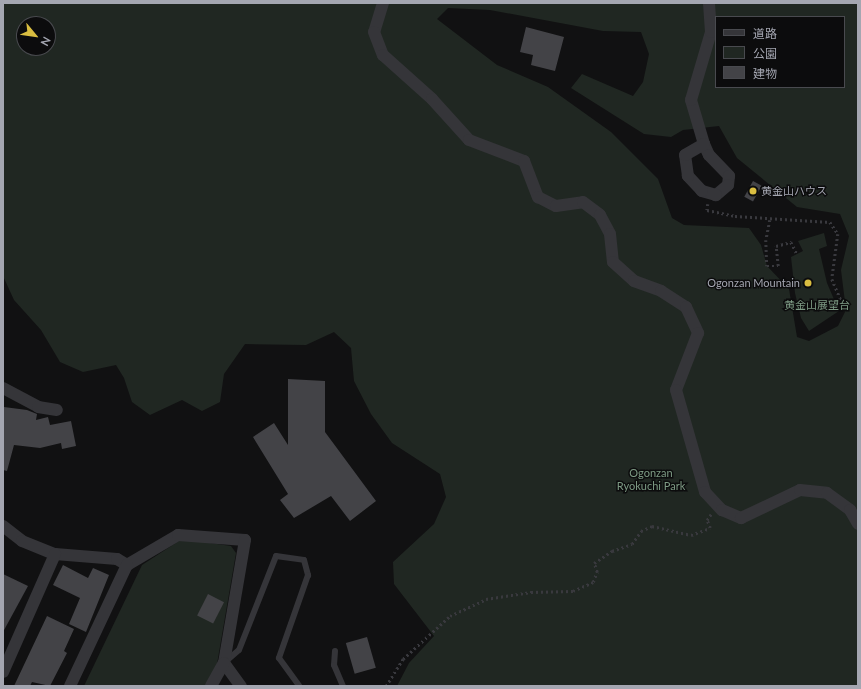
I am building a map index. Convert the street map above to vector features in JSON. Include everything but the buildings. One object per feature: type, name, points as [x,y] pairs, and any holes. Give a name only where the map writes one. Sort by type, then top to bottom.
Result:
[{"type":"street","points":[[383,3],[374,32],[383,55],[432,99],[469,140],[524,161],[538,197],[556,206],[583,202],[600,215],[610,234],[613,262],[634,281],[661,291],[686,307],[698,333],[676,390],[705,492],[718,506],[741,518],[800,490],[827,493],[850,510],[858,524]]},
{"type":"street","points":[[704,144],[685,155],[688,176],[708,195],[723,192],[729,176],[709,155],[704,144],[691,100],[711,32],[709,3]]},
{"type":"street","points":[[3,388],[38,407],[57,410]]},
{"type":"street","points":[[3,526],[22,541],[55,554],[117,559],[127,565]]},
{"type":"street","points":[[70,686],[127,565],[178,535],[245,540],[224,663],[211,686]]},
{"type":"street","points":[[3,672],[55,554]]},
{"type":"street","points":[[224,663],[241,686]]},
{"type":"lane","points":[[224,663],[239,650],[276,556],[304,560],[308,574],[279,658],[299,686]]},
{"type":"lane","points":[[335,651],[334,665],[343,686]]},
{"type":"path","points":[[708,195],[707,210],[770,220],[830,222],[838,234],[832,279],[842,303]]},
{"type":"path","points":[[770,220],[766,240],[767,266],[778,266],[776,246],[791,242],[797,254]]},
{"type":"path","points":[[386,686],[403,659],[450,616],[486,599],[531,592],[573,590],[593,582],[597,572],[594,563],[612,551],[632,544],[641,531],[652,526],[691,535],[703,532],[710,528],[707,520],[718,506]]},
{"type":"green space","name":"Ogonzan Ryokuchi Park","points":[[3,3],[858,3],[858,686],[397,686],[409,663],[434,636],[394,584],[393,562],[434,524],[446,497],[440,474],[392,443],[371,414],[354,381],[351,348],[334,332],[306,345],[245,344],[224,374],[220,402],[202,411],[182,400],[150,415],[132,402],[124,378],[116,365],[83,372],[60,362],[41,330],[14,300],[3,276]],"holes":[[[448,8],[490,10],[603,31],[641,32],[649,54],[643,82],[633,96],[582,74],[571,88],[644,134],[671,137],[683,130],[719,126],[737,158],[797,207],[840,214],[849,236],[841,270],[846,310],[838,326],[809,341],[797,337],[789,289],[767,266],[761,245],[749,228],[684,225],[672,218],[658,179],[611,132],[548,87],[497,65],[437,19]]]},
{"type":"green space","name":"黄金山展望台","points":[[824,233],[827,246],[819,249],[827,283],[839,311],[809,331],[801,318],[795,293],[791,257],[803,251],[798,241]]},
{"type":"green space","points":[[182,539],[231,546],[236,553],[217,664],[206,686],[84,686],[142,565]]},
{"type":"place","name":"黄金山ハウス","points":[[753,191]]},
{"type":"place","name":"Ogonzan Mountain","points":[[808,283]]}]
